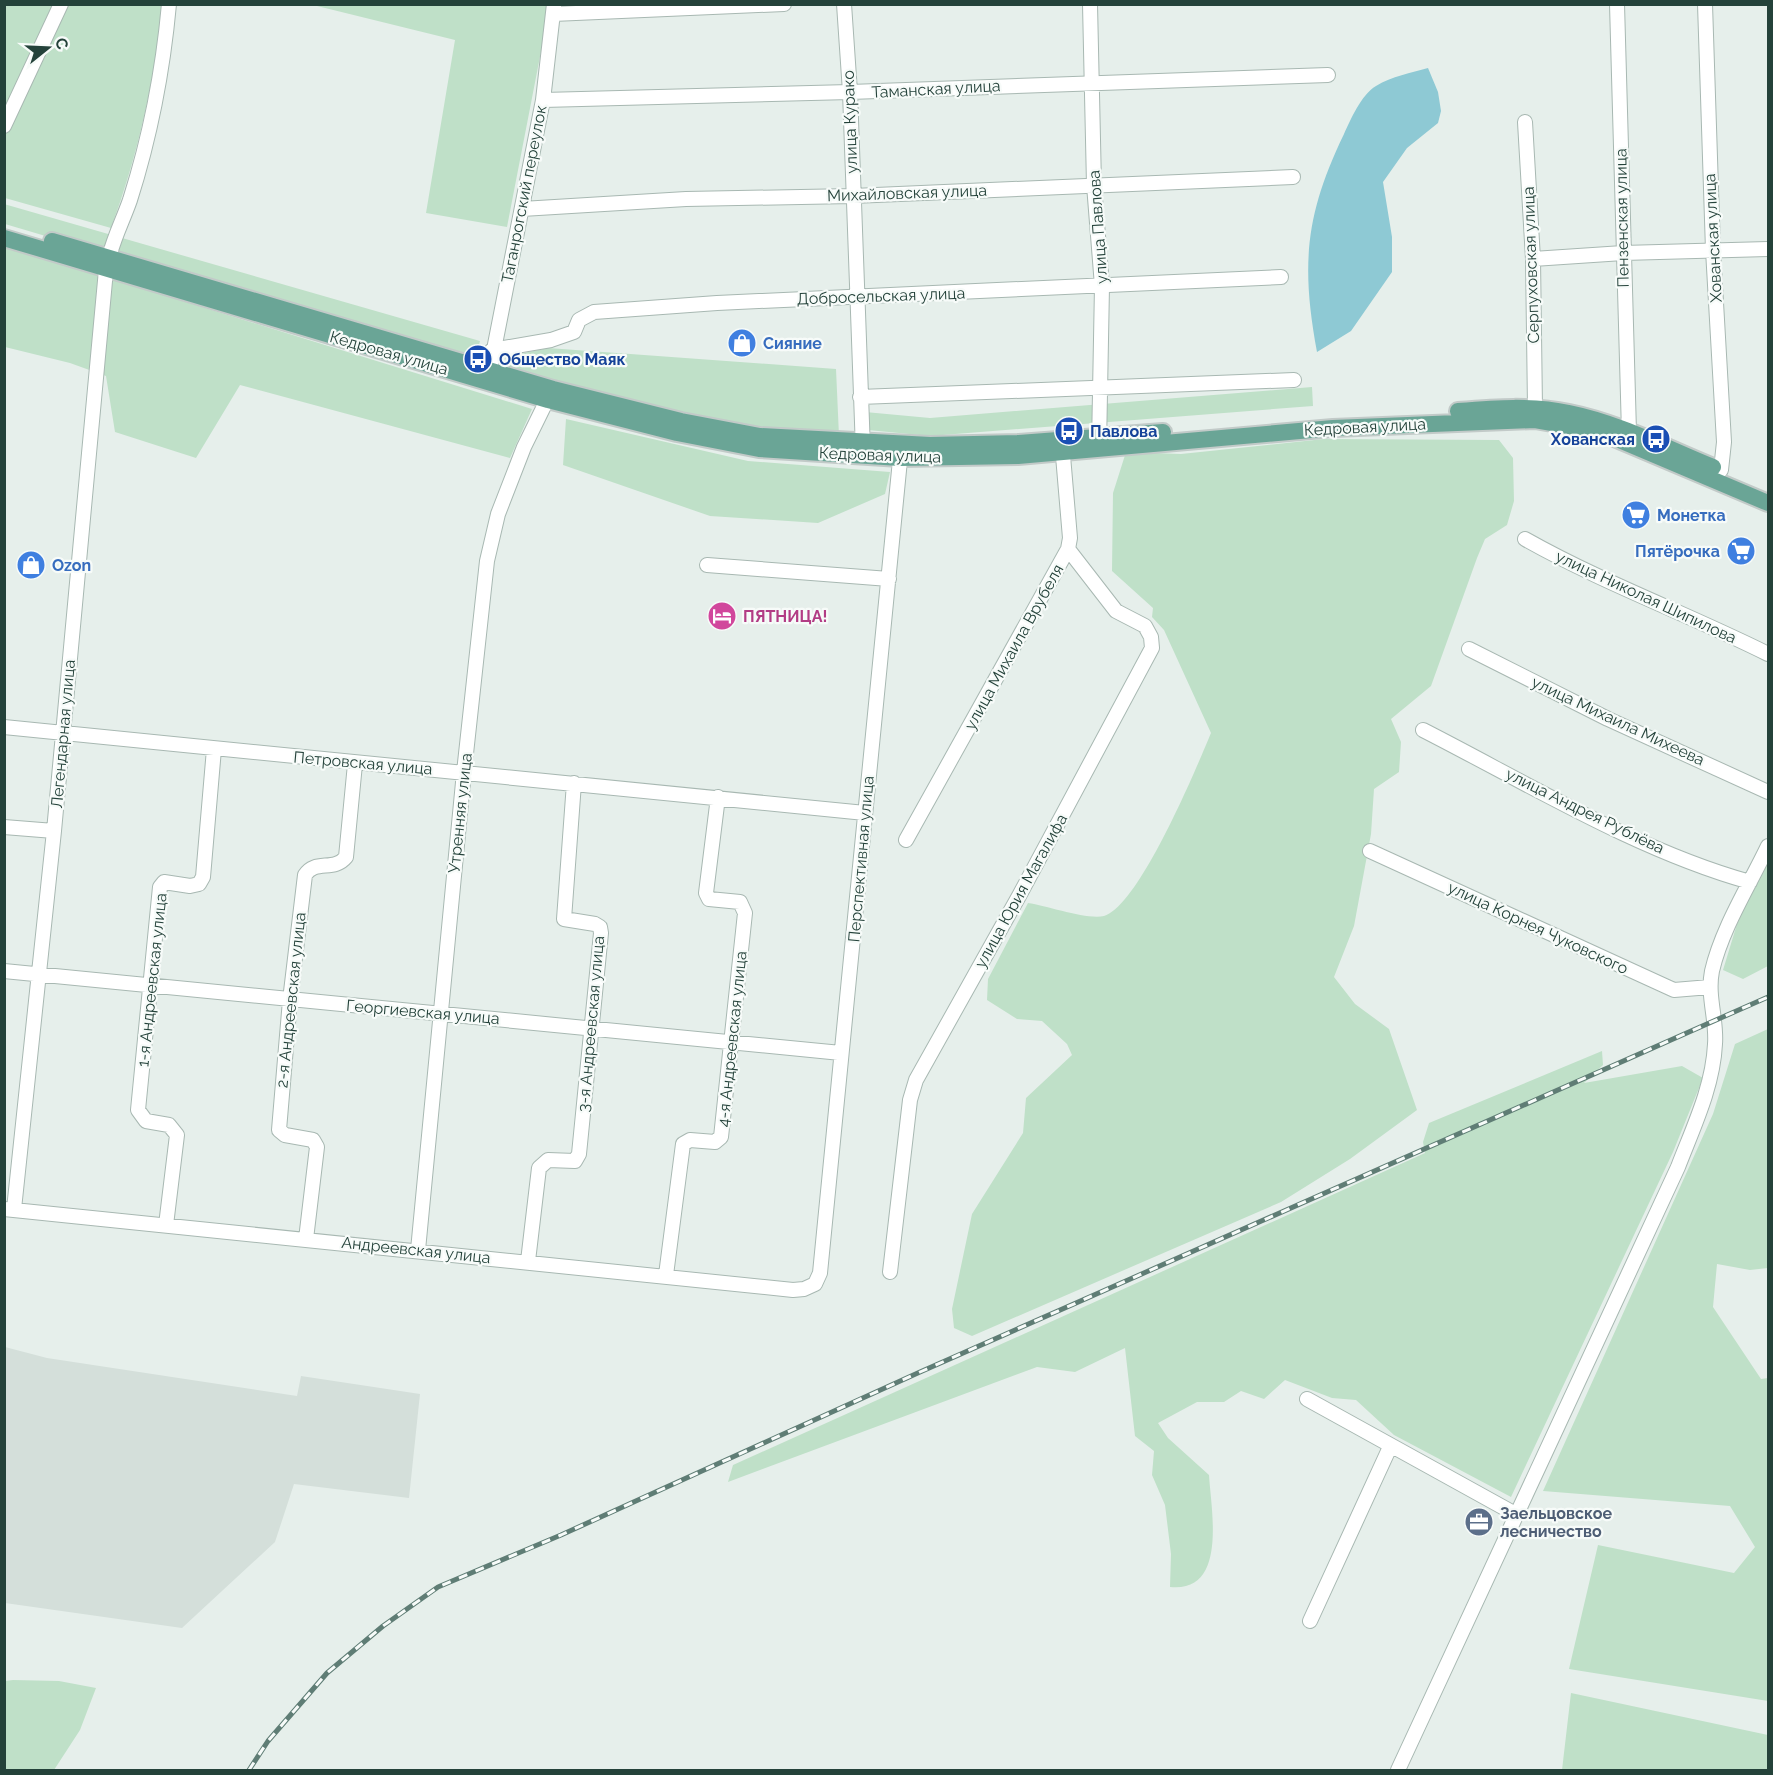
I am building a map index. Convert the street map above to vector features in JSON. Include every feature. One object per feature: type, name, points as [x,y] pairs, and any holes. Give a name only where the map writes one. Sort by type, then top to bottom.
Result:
[{"type":"main road","name":"Кедровая улица","points":[[4,227],[107,264]]},
{"type":"main road","name":"Кедровая улица","points":[[4,238],[107,264],[551,394],[667,431],[759,449],[901,451],[1062,446],[1481,409],[1535,408],[1570,413],[1629,432],[1768,491]]},
{"type":"main road","name":"Кедровая улица","points":[[1099,443],[1333,428],[1535,420],[1612,437],[1768,503]]},
{"type":"street","points":[[4,126],[61,4]]},
{"type":"street","name":"Легендарная улица","points":[[9,1209],[39,975],[54,831],[107,264],[130,199],[147,131],[165,47],[169,4]]},
{"type":"street","points":[[554,9],[784,4]]},
{"type":"street","name":"улица Курако","points":[[844,4],[850,92],[863,449]]},
{"type":"street","name":"улица Павлова","points":[[1090,4],[1094,185],[1102,286],[1099,443]]},
{"type":"street","name":"Пензенская улица","points":[[1617,4],[1629,432]]},
{"type":"street","name":"Хованская улица","points":[[1705,4],[1713,250],[1724,442],[1721,470]]},
{"type":"street","name":"Таганрогский переулок","points":[[489,376],[492,350],[543,100],[554,9]]},
{"type":"street","name":"Таманская улица","points":[[543,100],[1328,75]]},
{"type":"street","name":"Серпуховская улица","points":[[1525,122],[1533,259],[1535,408]]},
{"type":"street","name":"Михайловская улица","points":[[522,209],[686,199],[853,196],[1293,177]]},
{"type":"street","points":[[1533,259],[1623,253],[1768,249]]},
{"type":"street","name":"Добросельская улица","points":[[492,350],[551,340],[574,332],[579,321],[594,312],[717,303],[1281,277]]},
{"type":"street","points":[[860,397],[1294,380]]},
{"type":"street","name":"Утренняя улица","points":[[418,1250],[464,772],[487,561],[498,514],[524,447],[551,394]]},
{"type":"street","name":"улица Михаила Врубеля","points":[[906,840],[1068,549],[1070,538],[1062,446]]},
{"type":"street","name":"Перспективная улица","points":[[820,1273],[901,451]]},
{"type":"street","name":"улица Николая Шипилова","points":[[1525,539],[1592,575],[1701,620],[1768,654]]},
{"type":"street","name":"улица Юрия Магалифа","points":[[890,1272],[910,1100],[916,1080],[1019,896],[1152,648],[1151,638],[1145,626],[1116,611],[1068,549]]},
{"type":"street","points":[[707,565],[889,579]]},
{"type":"street","name":"улица Михаила Михеева","points":[[1469,649],[1608,719],[1768,792]]},
{"type":"street","name":"Петровская улица","points":[[4,728],[865,813]]},
{"type":"street","name":"улица Андрея Рублёва","points":[[1423,730],[1591,816],[1695,865],[1750,882]]},
{"type":"street","name":"1-я Андреевская улица","points":[[166,1225],[177,1135],[169,1125],[146,1121],[138,1110],[160,887],[164,882],[190,886],[200,884],[203,877],[214,749]]},
{"type":"street","name":"2-я Андреевская улица","points":[[306,1239],[317,1147],[313,1140],[285,1135],[279,1130],[290,1000],[305,875],[315,866],[333,866],[345,857],[355,764]]},
{"type":"street","name":"3-я Андреевская улица","points":[[528,1261],[539,1167],[548,1160],[575,1161],[579,1154],[600,927],[595,924],[564,919],[574,783]]},
{"type":"street","name":"4-я Андреевская улица","points":[[666,1275],[684,1144],[686,1140],[715,1142],[721,1137],[732,1041],[745,913],[740,902],[709,898],[706,893],[718,797]]},
{"type":"street","points":[[4,827],[54,831]]},
{"type":"street","points":[[1398,1770],[1643,1245],[1702,1105],[1715,1051],[1710,987],[1718,950],[1768,846]]},
{"type":"street","name":"улица Корнея Чуковского","points":[[1370,851],[1674,990],[1710,987]]},
{"type":"street","name":"Георгиевская улица","points":[[4,971],[841,1053]]},
{"type":"street","name":"Андреевская улица","points":[[9,1209],[666,1275],[793,1290],[804,1289],[815,1284],[820,1273]]},
{"type":"street","points":[[1307,1399],[1390,1447],[1517,1515]]},
{"type":"street","points":[[1310,1621],[1390,1447]]},
{"type":"shaded area","points":[[5,1347],[47,1358],[297,1396],[301,1376],[420,1394],[409,1498],[294,1484],[275,1542],[182,1628],[5,1603]]},
{"type":"green space","points":[[4,5],[162,5],[155,62],[144,118],[111,228],[5,198]]},
{"type":"green space","points":[[313,5],[550,5],[507,227],[426,213],[455,40]]},
{"type":"green space","points":[[4,204],[480,341],[474,363],[5,224]]},
{"type":"green space","points":[[5,246],[532,409],[510,458],[240,385],[196,458],[115,432],[106,376],[70,363],[5,347]]},
{"type":"green space","points":[[548,348],[836,369],[839,436],[740,426],[619,401],[508,366],[505,357]]},
{"type":"green space","points":[[1312,387],[1313,406],[930,436],[868,430],[865,412],[930,418]]},
{"type":"green space","points":[[566,419],[748,461],[890,472],[885,494],[818,523],[710,516],[563,465]]},
{"type":"green space","points":[[1324,439],[1499,440],[1513,458],[1514,501],[1507,525],[1485,539],[1431,686],[1391,719],[1401,742],[1399,772],[1374,789],[1371,834],[1354,926],[1334,977],[1355,1004],[1389,1029],[1417,1110],[1350,1159],[1281,1202],[972,1336],[954,1328],[952,1309],[972,1214],[1023,1133],[1026,1098],[1072,1055],[1067,1044],[1042,1021],[1017,1019],[987,1000],[988,979],[1028,903],[1097,917],[1104,916],[1118,907],[1133,888],[1165,834],[1211,733],[1164,630],[1152,617],[1153,608],[1112,571],[1113,493],[1126,452],[1181,454]]},
{"type":"green space","points":[[1768,858],[1768,966],[1743,979],[1723,970],[1737,924]]},
{"type":"green space","points":[[1768,1029],[1768,1268],[1750,1270],[1717,1264],[1713,1307],[1761,1379],[1768,1378],[1768,1701],[1569,1669],[1598,1545],[1734,1573],[1755,1547],[1730,1506],[1543,1491],[1713,1114],[1735,1044]]},
{"type":"green space","points":[[1602,1051],[1603,1065],[1584,1083],[1682,1066],[1703,1078],[1673,1152],[1511,1497],[1394,1435],[1356,1400],[1332,1398],[1285,1380],[1264,1399],[1241,1391],[1224,1402],[1197,1402],[1158,1423],[1168,1438],[1209,1475],[1213,1527],[1212,1546],[1208,1563],[1201,1577],[1188,1585],[1170,1587],[1171,1554],[1165,1505],[1152,1475],[1154,1451],[1135,1436],[1125,1348],[1075,1372],[1037,1367],[728,1482],[733,1465],[1425,1153],[1423,1142],[1429,1123]]},
{"type":"green space","points":[[5,1681],[59,1681],[96,1688],[80,1730],[54,1770],[5,1770]]},
{"type":"green space","points":[[1571,1693],[1768,1735],[1768,1770],[1562,1770]]},
{"type":"water","points":[[1428,68],[1438,92],[1441,111],[1438,123],[1407,148],[1383,182],[1392,237],[1392,272],[1351,331],[1317,352],[1309,293],[1308,266],[1314,216],[1331,163],[1353,115],[1371,90],[1388,80]]},
{"type":"railway","points":[[249,1770],[268,1741],[327,1673],[383,1626],[438,1587],[561,1535],[920,1372],[1768,997]]},
{"type":"place","name":"Сияние","points":[[742,343]]},
{"type":"place","name":"Общество Маяк","points":[[478,359]]},
{"type":"place","name":"Павлова","points":[[1069,431]]},
{"type":"place","name":"Хованская","points":[[1656,439]]},
{"type":"place","name":"Монетка","points":[[1636,515]]},
{"type":"place","name":"Пятёрочка","points":[[1741,551]]},
{"type":"place","name":"Ozon","points":[[31,565]]},
{"type":"place","name":"ПЯТНИЦА!","points":[[722,616]]},
{"type":"place","name":"Заельцовское лесничество","points":[[1479,1522]]}]
